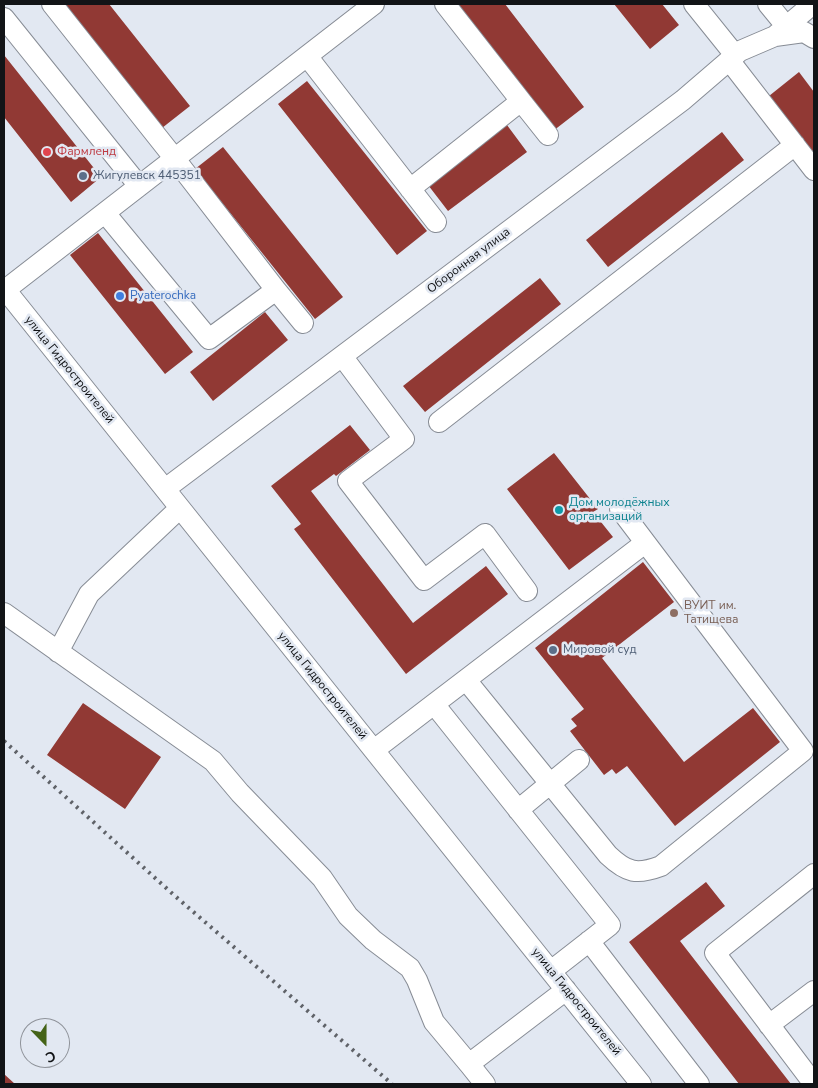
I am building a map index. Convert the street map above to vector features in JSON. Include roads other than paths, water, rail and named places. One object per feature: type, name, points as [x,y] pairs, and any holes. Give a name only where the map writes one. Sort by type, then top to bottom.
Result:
[{"type":"street","points":[[52,4],[303,323]]},
{"type":"street","points":[[5,289],[374,4]]},
{"type":"street","points":[[445,4],[548,135]]},
{"type":"street","points":[[694,4],[814,170]]},
{"type":"street","points":[[768,4],[780,31]]},
{"type":"street","name":"Оборонная улица","points":[[165,489],[683,100],[740,51],[780,31],[813,4]]},
{"type":"street","points":[[4,18],[139,186]]},
{"type":"street","name":"Оборонная улица","points":[[780,31],[804,32],[814,38]]},
{"type":"street","points":[[307,56],[436,222]]},
{"type":"street","points":[[410,188],[521,100]]},
{"type":"street","points":[[439,422],[795,145]]},
{"type":"street","points":[[105,213],[209,339],[276,290]]},
{"type":"street","name":"улица Гидростроителей","points":[[5,289],[641,1084]]},
{"type":"street","points":[[342,356],[404,438],[348,480],[424,580],[485,534],[528,591]]},
{"type":"street","points":[[58,652],[89,594],[180,508]]},
{"type":"street","points":[[466,680],[608,855],[619,866],[632,872],[646,872],[661,866],[803,751],[620,509]]},
{"type":"street","points":[[374,750],[645,543]]},
{"type":"street","points":[[4,613],[213,761],[240,793],[322,878],[348,916],[374,940],[410,968],[417,980],[434,1022],[485,1084]]},
{"type":"street","points":[[434,704],[610,925],[551,971]]},
{"type":"street","points":[[518,810],[579,760]]},
{"type":"street","points":[[814,874],[715,953],[814,1084]]},
{"type":"street","points":[[589,941],[699,1084]]},
{"type":"street","points":[[469,1064],[566,990]]},
{"type":"street","points":[[769,1025],[814,991]]},
{"type":"railway","points":[[4,741],[175,896],[392,1084]]},
{"type":"place","name":"Фармленд","points":[[47,152]]},
{"type":"place","name":"Жигулевск 445351","points":[[83,176]]},
{"type":"place","name":"Pyaterochka","points":[[120,296]]},
{"type":"place","name":"Дом молодёжных организаций","points":[[559,510]]},
{"type":"place","name":"ВУИТ им. Татищева","points":[[674,613]]},
{"type":"place","name":"Мировой суд","points":[[553,650]]}]
